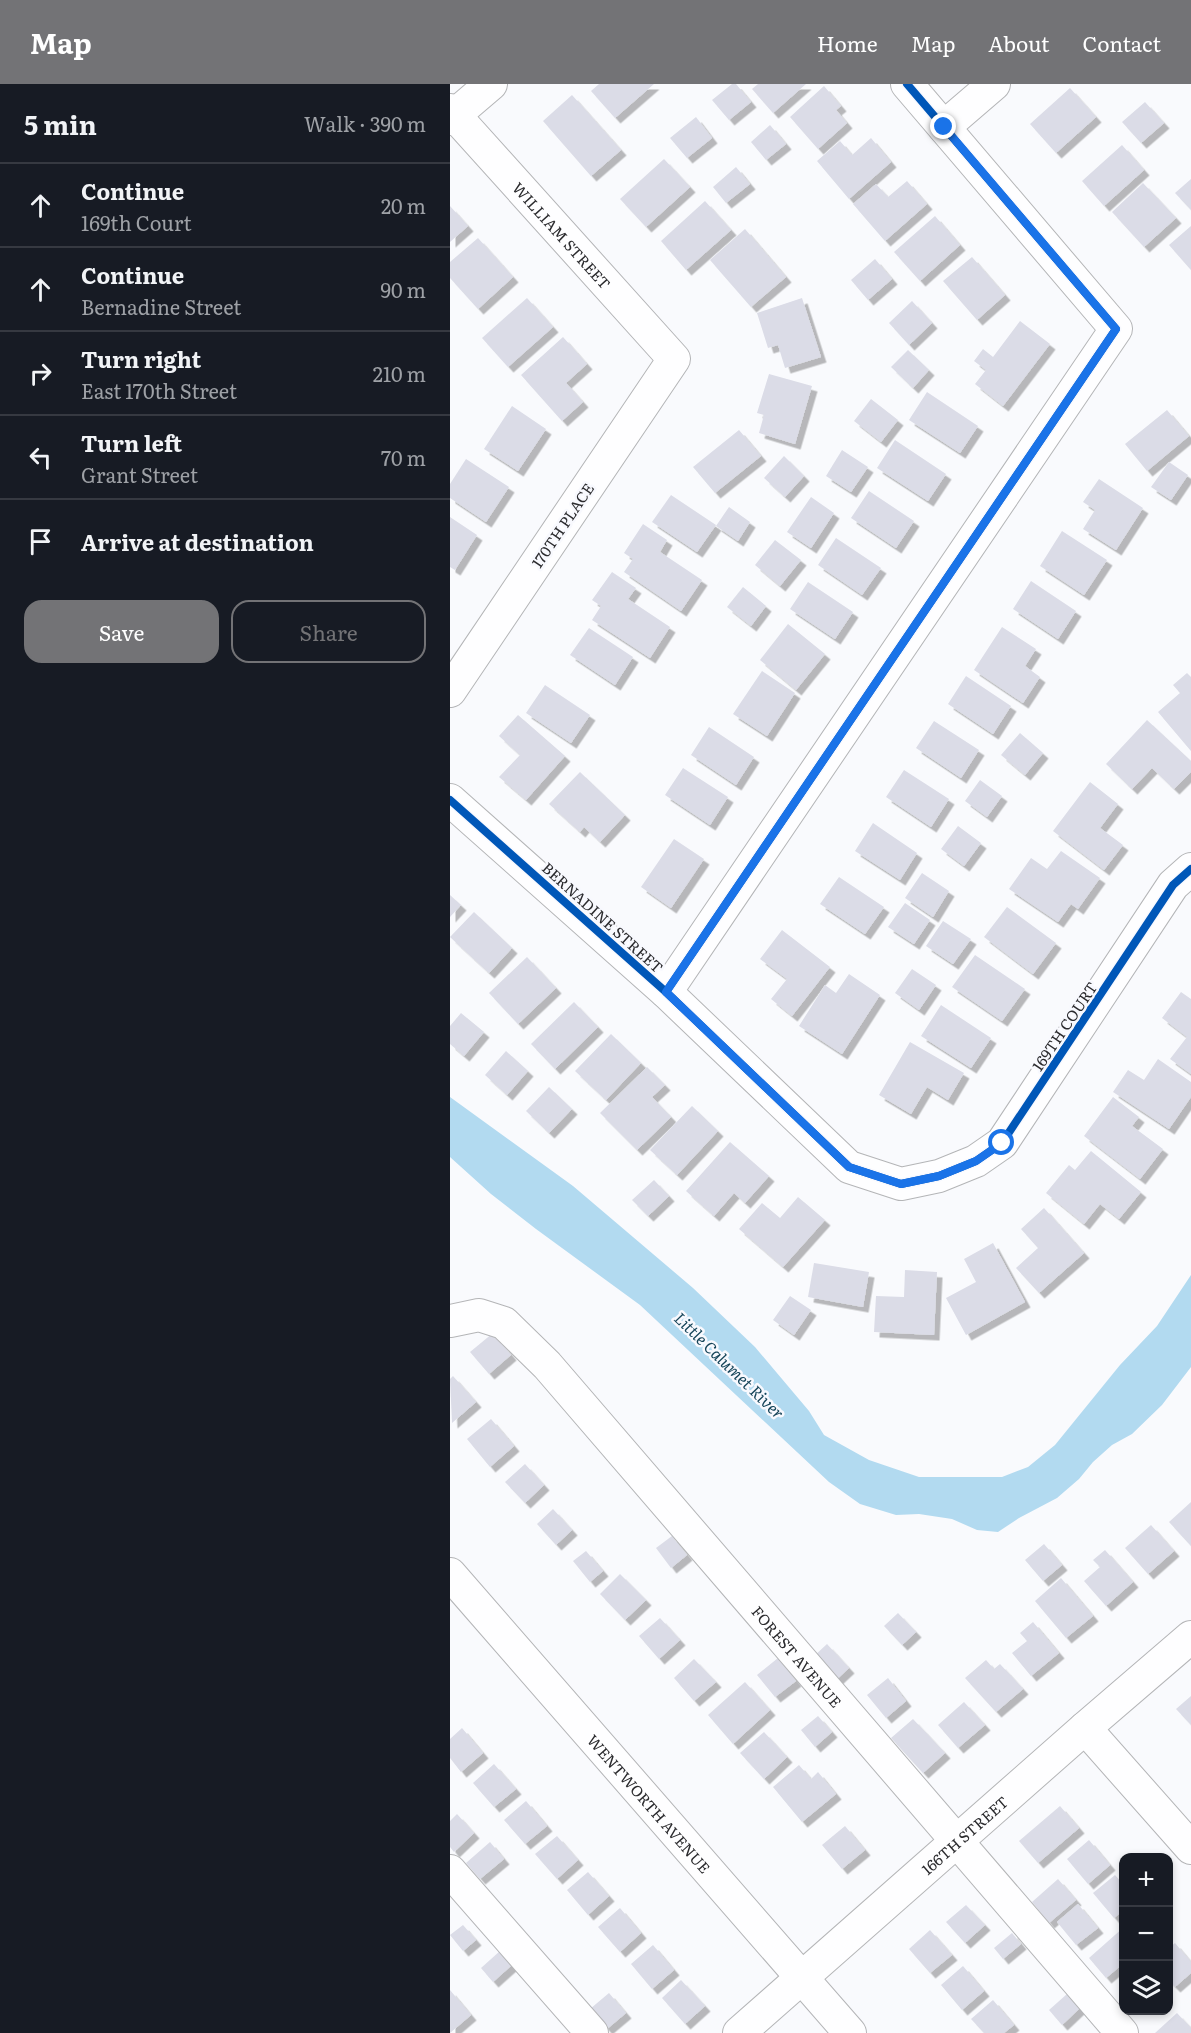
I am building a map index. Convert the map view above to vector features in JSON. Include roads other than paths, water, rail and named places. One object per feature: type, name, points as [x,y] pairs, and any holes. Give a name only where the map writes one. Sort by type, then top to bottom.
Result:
[{"type":"street","points":[[452,115],[491,84]]},
{"type":"street","points":[[666,992],[1116,329],[907,84]]},
{"type":"street","points":[[944,127],[994,84]]},
{"type":"street","name":"WILLIAM STREET","points":[[452,115],[674,359]]},
{"type":"street","name":"170TH PLACE","points":[[450,691],[674,359]]},
{"type":"street","name":"BERNADINE STREET","points":[[450,800],[666,992],[849,1167],[901,1184],[939,1176]]},
{"type":"street","name":"169TH COURT","points":[[939,1176],[976,1161],[1002,1143],[1173,885],[1191,869]]},
{"type":"street","name":"FOREST AVENUE","points":[[450,1321],[479,1315],[504,1323],[547,1365],[1122,2033]]},
{"type":"street","name":"WENTWORTH AVENUE","points":[[450,1574],[850,2033]]},
{"type":"street","name":"166TH STREET","points":[[739,2033],[1191,1637]]},
{"type":"street","points":[[1085,1728],[1191,1848]]},
{"type":"street","points":[[450,1871],[592,2033]]},
{"type":"water","name":"Little Calumet River","points":[[450,1097],[573,1186],[693,1288],[755,1347],[809,1411],[824,1435],[869,1460],[919,1477],[1002,1477],[1028,1467],[1055,1445],[1120,1365],[1157,1326],[1191,1275],[1191,1367],[1162,1405],[1132,1434],[1112,1445],[1057,1498],[998,1532],[977,1530],[952,1519],[919,1514],[896,1515],[860,1504],[829,1482],[640,1305],[491,1194],[450,1157]]}]
